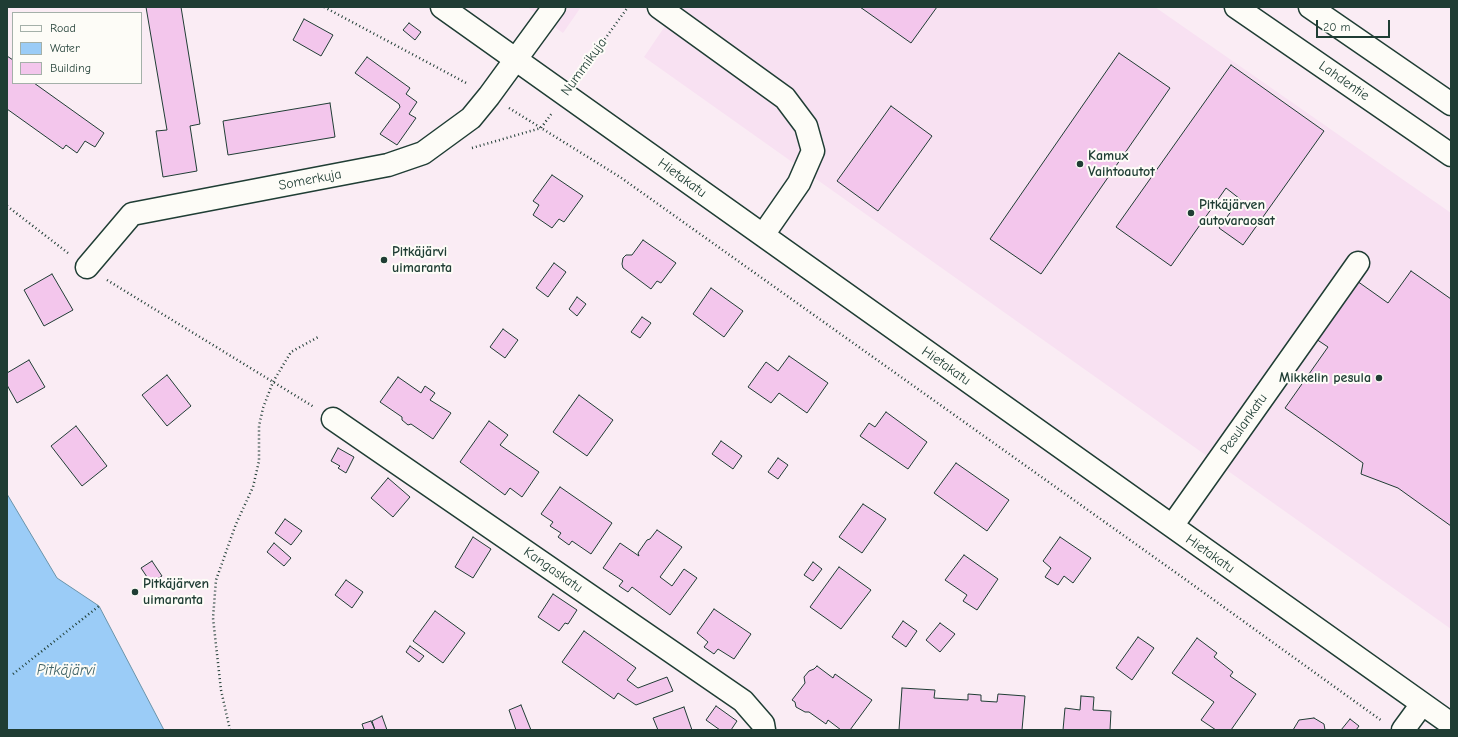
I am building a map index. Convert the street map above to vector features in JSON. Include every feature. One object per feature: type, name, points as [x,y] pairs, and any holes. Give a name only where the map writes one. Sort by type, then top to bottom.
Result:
[{"type":"main road","name":"Hietakatu","points":[[442,7],[1451,724]]},
{"type":"main road","points":[[516,59],[554,7]]},
{"type":"main road","points":[[659,7],[785,98],[806,126],[813,151],[799,183],[763,235]]},
{"type":"main road","name":"Lahdentie","points":[[1236,7],[1451,155]]},
{"type":"main road","points":[[1310,7],[1451,104]]},
{"type":"main road","name":"Somerkuja","points":[[87,267],[132,214],[388,166],[422,153],[471,118],[516,59]]},
{"type":"main road","name":"Pesulankatu","points":[[1172,526],[1358,263]]},
{"type":"main road","name":"Kangaskatu","points":[[333,419],[743,701],[763,724],[764,730]]},
{"type":"main road","points":[[1395,728],[1422,704]]},
{"type":"path","points":[[324,7],[489,96],[620,177],[1395,728]]},
{"type":"path","name":"Nummikuja","points":[[541,128],[628,7]]},
{"type":"path","points":[[467,150],[541,128]]},
{"type":"path","points":[[7,206],[87,267],[333,419]]},
{"type":"path","points":[[230,730],[221,690],[213,618],[216,580],[236,524],[253,487],[258,461],[259,426],[263,408],[273,382],[291,352],[320,336]]},
{"type":"path","points":[[13,674],[99,606]]},
{"type":"shaded area","points":[[527,7],[581,7],[563,33]]},
{"type":"shaded area","points":[[678,7],[1155,7],[1451,213],[1451,629],[644,57]]},
{"type":"water","name":"Pitkäjärvi","points":[[7,494],[57,578],[99,606],[164,730],[7,730]]},
{"type":"building","points":[[146,7],[181,7],[200,124],[190,126],[197,171],[163,177],[156,131],[167,130]]},
{"type":"building","points":[[860,7],[937,7],[911,43]]},
{"type":"building","points":[[304,19],[333,35],[321,56],[293,40]]},
{"type":"building","points":[[409,23],[421,32],[415,40],[403,30]]},
{"type":"building","name":"Kamux Vaihtoautot","points":[[1119,53],[1170,88],[1041,274],[990,239]]},
{"type":"building","points":[[7,56],[12,59],[12,84],[35,84],[104,133],[95,147],[85,141],[77,153],[66,145],[63,149],[7,109]]},
{"type":"building","points":[[367,57],[410,88],[406,94],[417,102],[409,114],[416,118],[397,145],[380,134],[400,107],[399,104],[355,73]]},
{"type":"building","points":[[1231,65],[1324,131],[1243,245],[1219,228],[1240,199],[1226,188],[1171,266],[1116,227]]},
{"type":"building","points":[[330,103],[335,137],[228,155],[223,121]]},
{"type":"building","points":[[891,106],[932,136],[878,211],[837,181]]},
{"type":"building","points":[[552,175],[583,196],[564,222],[559,219],[552,228],[533,215],[539,205],[533,201]]},
{"type":"building","points":[[643,240],[676,263],[661,283],[657,281],[651,289],[623,268],[622,264],[623,258],[626,255],[632,255]]},
{"type":"building","points":[[554,263],[566,272],[548,297],[536,288]]},
{"type":"building","name":"Mikkelin pesula","points":[[1411,271],[1451,299],[1451,526],[1398,488],[1361,474],[1363,463],[1285,408],[1328,347],[1316,339],[1357,281],[1388,303]]},
{"type":"building","points":[[52,274],[73,310],[44,326],[24,290]]},
{"type":"building","points":[[711,288],[743,311],[724,337],[693,314]]},
{"type":"building","points":[[577,297],[586,304],[577,316],[569,309]]},
{"type":"building","points":[[642,317],[651,323],[640,338],[631,332]]},
{"type":"building","points":[[503,329],[518,340],[505,358],[490,347]]},
{"type":"building","points":[[789,356],[828,383],[807,413],[779,393],[771,403],[748,387],[766,362],[778,371]]},
{"type":"building","points":[[29,360],[45,387],[17,403],[7,385],[7,373]]},
{"type":"building","points":[[167,375],[191,406],[167,426],[142,395]]},
{"type":"building","points":[[398,377],[421,393],[425,386],[435,393],[430,400],[451,413],[433,439],[411,424],[408,425],[402,420],[402,417],[380,402]]},
{"type":"building","points":[[579,395],[613,420],[587,456],[553,432]]},
{"type":"building","points":[[886,412],[927,442],[908,469],[860,436],[869,423],[875,427]]},
{"type":"building","points":[[489,421],[508,435],[500,445],[539,472],[522,497],[510,488],[505,495],[460,462]]},
{"type":"building","points":[[76,426],[107,466],[82,486],[51,446]]},
{"type":"building","points":[[721,441],[742,456],[733,469],[712,454]]},
{"type":"building","points":[[338,448],[354,457],[346,473],[338,468],[340,466],[331,461]]},
{"type":"building","points":[[778,458],[788,465],[778,479],[768,472]]},
{"type":"building","points":[[956,463],[1009,500],[987,531],[934,493]]},
{"type":"building","points":[[388,478],[410,497],[393,517],[371,498]]},
{"type":"building","points":[[560,487],[612,523],[591,554],[572,541],[569,545],[558,537],[561,533],[550,526],[553,522],[541,514]]},
{"type":"building","points":[[863,504],[886,519],[862,553],[839,537]]},
{"type":"building","points":[[285,519],[302,531],[291,545],[275,533]]},
{"type":"building","points":[[657,530],[682,547],[660,577],[672,586],[684,569],[697,578],[670,615],[632,587],[628,592],[619,586],[623,581],[603,568],[620,543],[639,556],[638,553],[647,540],[650,539]]},
{"type":"building","points":[[473,537],[491,549],[473,578],[455,567]]},
{"type":"building","points":[[1060,537],[1091,558],[1073,583],[1064,576],[1058,585],[1045,577],[1051,568],[1043,561]]},
{"type":"building","points":[[274,543],[291,558],[284,566],[267,552]]},
{"type":"building","points":[[964,555],[998,579],[977,610],[963,601],[967,595],[945,580]]},
{"type":"building","points":[[152,561],[162,576],[151,583],[141,568]]},
{"type":"building","points":[[813,562],[822,569],[813,581],[804,575]]},
{"type":"building","points":[[839,567],[871,590],[841,629],[810,607]]},
{"type":"building","points":[[346,580],[363,592],[352,608],[335,595]]},
{"type":"building","points":[[553,594],[577,610],[568,624],[565,623],[559,631],[538,617]]},
{"type":"building","points":[[714,609],[751,634],[734,659],[718,649],[714,654],[704,647],[708,642],[697,633]]},
{"type":"building","points":[[435,611],[465,633],[443,663],[413,641]]},
{"type":"building","points":[[903,621],[917,631],[906,647],[892,637]]},
{"type":"building","points":[[940,623],[955,634],[940,652],[926,640]]},
{"type":"building","points":[[584,631],[636,668],[627,680],[638,688],[667,677],[673,691],[636,705],[618,693],[614,699],[562,662]]},
{"type":"building","points":[[1138,637],[1154,648],[1132,680],[1116,668]]},
{"type":"building","points":[[1197,638],[1217,653],[1214,657],[1233,672],[1230,676],[1256,694],[1231,730],[1216,730],[1201,720],[1214,702],[1172,673]]},
{"type":"building","points":[[410,646],[424,656],[419,662],[406,652]]},
{"type":"building","points":[[817,666],[833,678],[835,674],[872,700],[850,730],[841,730],[828,720],[826,724],[809,712],[805,712],[796,707],[795,702],[792,700],[805,683],[804,677],[809,671]]},
{"type":"building","points":[[902,688],[935,690],[934,698],[968,700],[968,694],[981,695],[981,701],[997,702],[998,694],[1025,696],[1022,730],[899,730]]},
{"type":"building","points":[[1081,696],[1094,697],[1093,710],[1111,711],[1110,730],[1063,730],[1065,708],[1080,710]]},
{"type":"building","points":[[521,705],[531,730],[516,730],[509,710]]},
{"type":"building","points":[[716,706],[737,721],[731,730],[720,730],[706,720]]},
{"type":"building","points":[[684,707],[692,730],[658,730],[653,718]]},
{"type":"building","points":[[382,716],[387,730],[375,730],[372,721]]},
{"type":"building","points":[[1314,718],[1324,724],[1325,730],[1293,730],[1299,720]]},
{"type":"building","points":[[1350,719],[1359,726],[1356,730],[1341,730]]},
{"type":"building","points":[[371,721],[375,730],[364,730],[362,724]]},
{"type":"place","name":"Kamux Vaihtoautot","points":[[1080,164]]},
{"type":"place","name":"Pitkäjärven autovaraosat","points":[[1191,213]]},
{"type":"place","name":"Pitkäjärvi uimaranta","points":[[384,260]]},
{"type":"place","name":"Mikkelin pesula","points":[[1379,378]]},
{"type":"place","name":"Pitkäjärven uimaranta","points":[[135,592]]}]
